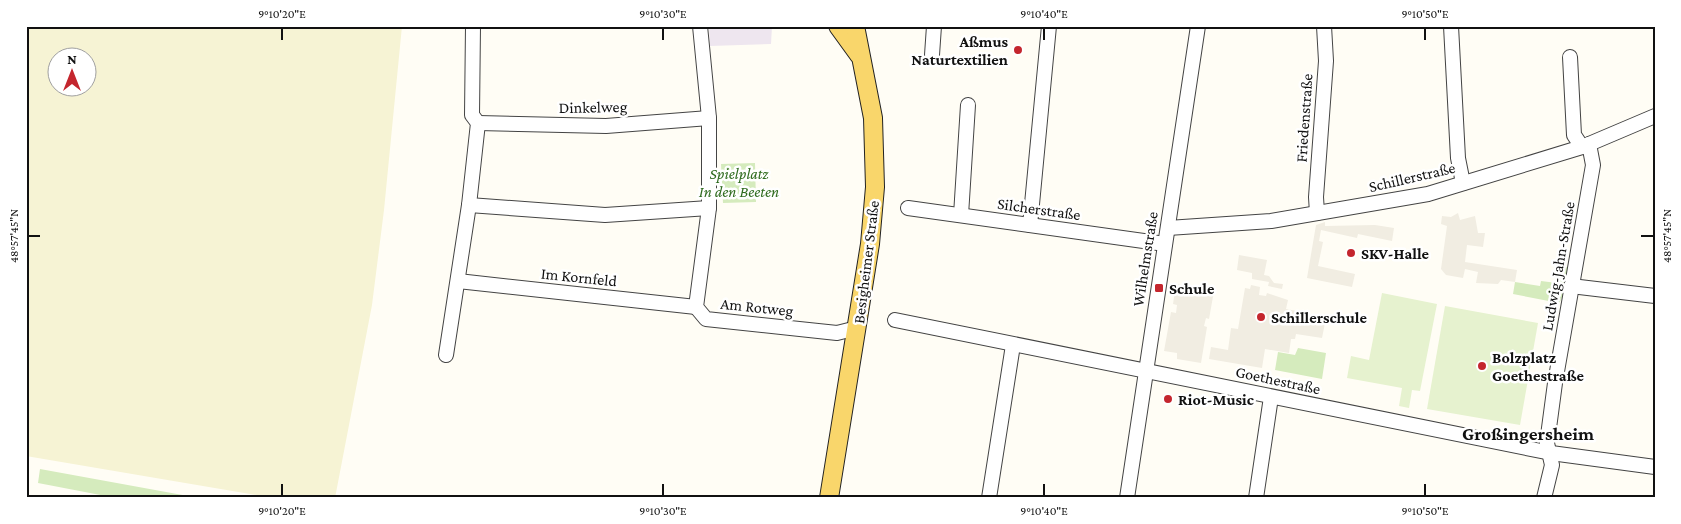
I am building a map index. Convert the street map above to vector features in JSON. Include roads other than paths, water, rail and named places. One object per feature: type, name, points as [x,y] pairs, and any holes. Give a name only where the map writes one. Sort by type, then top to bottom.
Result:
[{"type":"main road","points":[[838,26],[861,58]]},
{"type":"main road","name":"Besigheimer Straße","points":[[830,498],[870,244],[876,171],[873,118],[855,26]]},
{"type":"street","points":[[446,355],[469,206],[478,123],[472,115],[473,26]]},
{"type":"street","name":"Am Rotweg","points":[[700,26],[709,118],[709,208],[696,307],[706,319],[837,333],[858,328]]},
{"type":"street","points":[[932,55],[934,26]]},
{"type":"street","points":[[1030,226],[1049,26]]},
{"type":"street","name":"Wilhelmstraße","points":[[1127,498],[1198,26]]},
{"type":"street","name":"Friedenstraße","points":[[1316,213],[1326,61],[1324,26]]},
{"type":"street","points":[[1451,26],[1458,158],[1463,183]]},
{"type":"street","name":"Ludwig-Jahn-Straße","points":[[1544,498],[1552,465],[1551,453],[1547,443],[1571,286],[1593,166],[1574,136],[1570,57]]},
{"type":"street","points":[[961,215],[968,105]]},
{"type":"street","name":"Schillerstraße","points":[[1168,228],[1271,221],[1428,194],[1582,147],[1655,116]]},
{"type":"street","name":"Dinkelweg","points":[[478,123],[606,126],[709,118]]},
{"type":"street","points":[[469,206],[605,215],[709,208]]},
{"type":"street","name":"Silcherstraße","points":[[908,208],[1165,244]]},
{"type":"street","name":"Im Kornfeld","points":[[458,281],[696,307]]},
{"type":"street","points":[[1571,286],[1655,296]]},
{"type":"street","name":"Goethestraße","points":[[895,320],[1551,453],[1655,466]]},
{"type":"street","points":[[989,498],[1013,345]]},
{"type":"street","points":[[1256,498],[1271,397]]},
{"type":"place","name":"Aßmus Naturtextilien","points":[[1018,50]]},
{"type":"place","name":"SKV-Halle","points":[[1351,253]]},
{"type":"place","name":"Schule","points":[[1159,288]]},
{"type":"place","name":"Schillerschule","points":[[1261,317]]},
{"type":"place","name":"Bolzplatz Goethestraße","points":[[1482,366]]},
{"type":"place","name":"Riot-Music","points":[[1168,399]]},
{"type":"district","name":"Großingersheim","points":[[1528,433]]},
{"type":"park label","name":"Spielplatz In den Beeten","points":[[739,182]]}]
